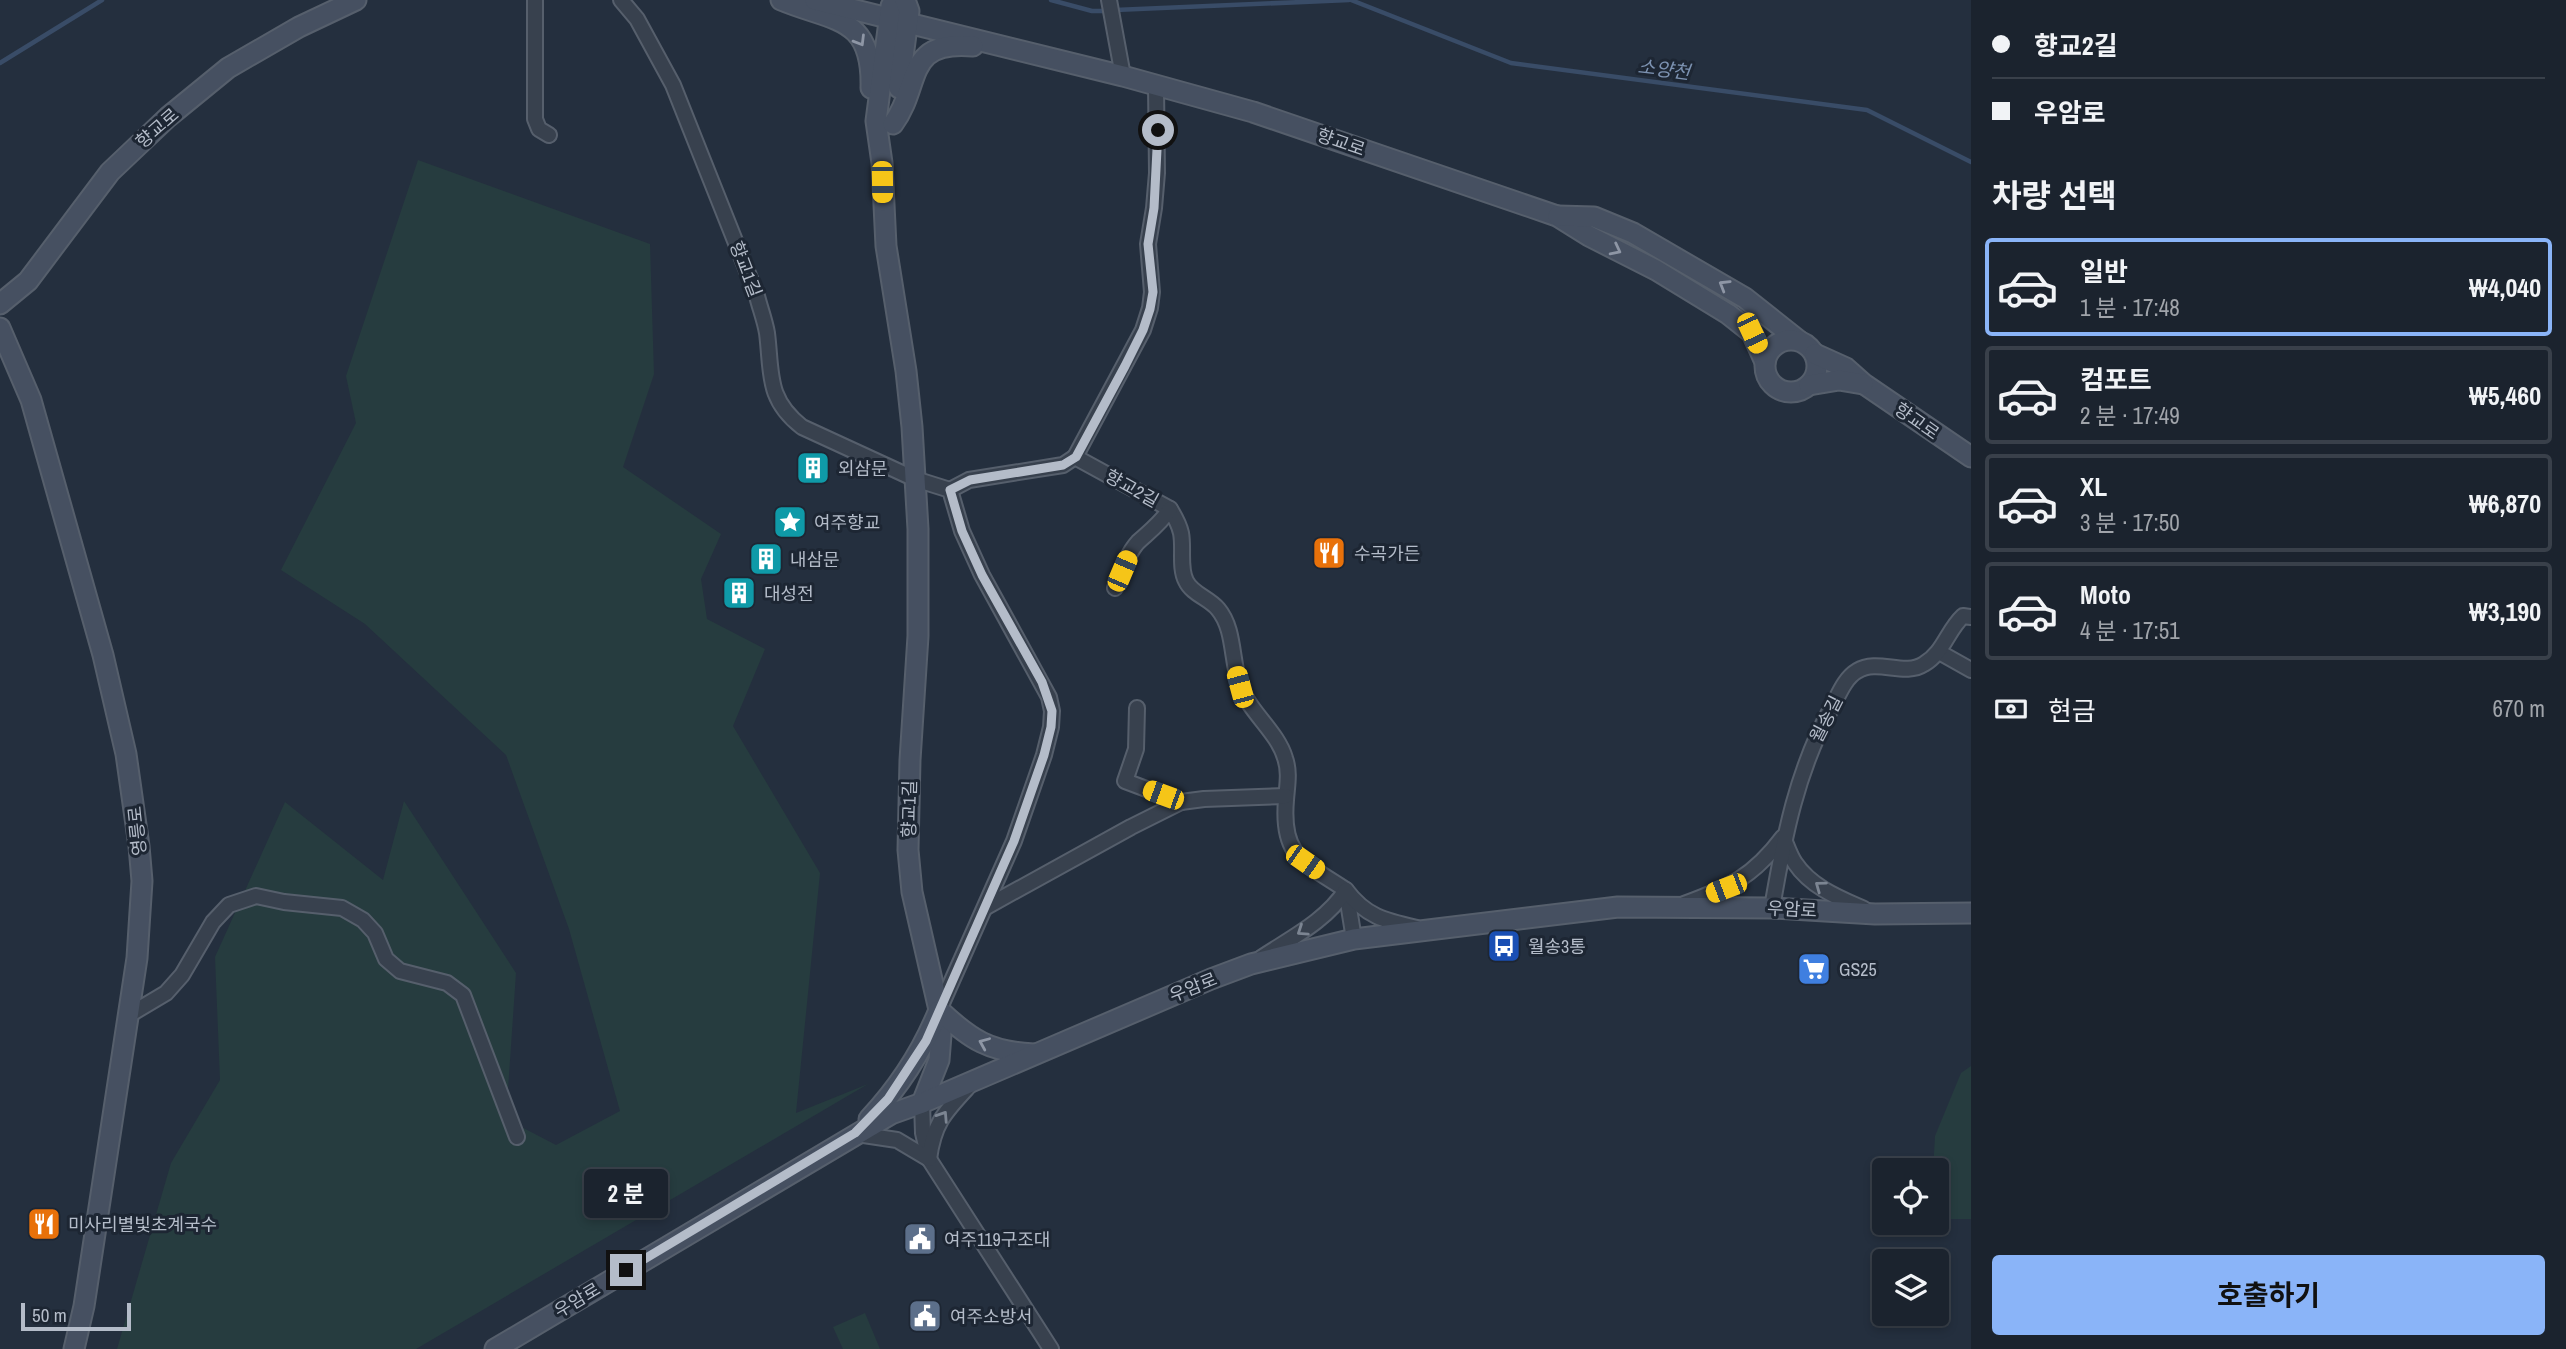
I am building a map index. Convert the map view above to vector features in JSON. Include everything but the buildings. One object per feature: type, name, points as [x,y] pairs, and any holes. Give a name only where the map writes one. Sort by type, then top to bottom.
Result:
[{"type":"street","name":"향교로","points":[[0,304],[28,281],[110,172],[168,117],[228,68],[299,27],[356,0]]},
{"type":"street","points":[[536,0],[535,119],[539,129],[549,135]]},
{"type":"street","name":"향교1길","points":[[621,0],[637,19],[673,85],[757,296],[766,329],[770,380],[778,401],[788,416],[802,426],[915,478],[950,490],[962,531],[982,575],[1042,682],[1052,711],[1044,755],[1014,841],[939,1010]]},
{"type":"street","points":[[781,0],[848,24],[862,39],[869,59],[872,81],[871,113],[885,122],[904,109],[920,60],[939,50],[957,45],[1016,51]]},
{"type":"street","name":"향교로","points":[[815,0],[899,10]]},
{"type":"street","name":"향교로","points":[[863,0],[996,39],[1016,51],[1124,76],[1253,112],[1556,216],[1656,270],[1728,314],[1752,333],[1765,362]]},
{"type":"street","points":[[1109,0],[1124,76]]},
{"type":"street","name":"향교1길","points":[[899,10],[881,163],[886,246],[906,371],[918,530],[918,636],[910,760],[908,850],[912,892],[939,1010],[941,1035],[939,1060],[922,1103]]},
{"type":"street","points":[[950,490],[970,480],[1063,465],[1076,457],[1131,355],[1150,309],[1153,292],[1148,244],[1157,173],[1156,86]]},
{"type":"street","name":"향교로","points":[[1556,216],[1594,217],[1633,233],[1745,298],[1798,340]]},
{"type":"street","name":"영릉로","points":[[0,328],[31,400],[103,655],[126,754],[142,881],[137,958],[129,1015],[74,1349]]},
{"type":"street","points":[[1810,385],[1817,365],[1815,354],[1808,346],[1798,340],[1787,340],[1769,351],[1765,373],[1778,390],[1789,393],[1810,385],[1839,380],[1864,384]]},
{"type":"street","name":"향교로","points":[[1815,354],[1846,368],[1864,384],[1971,457]]},
{"type":"street","name":"향교2길","points":[[1076,457],[1170,509],[1181,535],[1184,578],[1189,587],[1218,609],[1228,626],[1240,687],[1285,755],[1289,772],[1286,796],[1287,837],[1293,851],[1346,890],[1356,904],[1368,913],[1388,922],[1424,929]]},
{"type":"street","points":[[1115,588],[1129,554],[1137,543],[1154,530],[1170,509]]},
{"type":"street","points":[[1971,617],[1964,615],[1952,626],[1939,652],[1971,670]]},
{"type":"street","name":"월송길","points":[[1772,908],[1783,837],[1792,804],[1816,736],[1845,683],[1857,671],[1873,666],[1912,669],[1923,665],[1939,652]]},
{"type":"street","points":[[1137,708],[1136,750],[1125,781],[1181,802]]},
{"type":"street","points":[[986,907],[1181,802],[1286,796]]},
{"type":"street","points":[[1680,906],[1726,888],[1749,874],[1766,859],[1783,837],[1795,863],[1814,883],[1835,897],[1875,914]]},
{"type":"street","points":[[1346,890],[1354,939]]},
{"type":"street","points":[[1251,964],[1323,916],[1337,905],[1346,890]]},
{"type":"street","points":[[129,1015],[166,993],[182,975],[213,922],[229,905],[256,896],[342,908],[363,920],[375,933],[386,959],[400,971],[447,983],[463,995],[517,1137]]},
{"type":"street","name":"우암로","points":[[495,1349],[891,1114],[1039,1054],[1149,1004],[1251,964],[1354,939],[1618,907],[1772,908],[1875,914],[1971,913]]},
{"type":"street","points":[[855,1133],[888,1099],[910,1069],[939,1010],[966,1035],[985,1045],[1011,1053],[1039,1054]]},
{"type":"street","points":[[929,1159],[933,1134],[944,1112],[973,1082]]},
{"type":"street","points":[[922,1103],[923,1133],[929,1159],[1051,1349]]},
{"type":"street","points":[[855,1133],[897,1140],[929,1159]]},
{"type":"green space","points":[[418,160],[650,244],[654,374],[623,467],[721,534],[701,579],[707,619],[765,649],[733,726],[820,873],[796,1113],[868,1084],[416,1349],[117,1349],[171,1163],[220,1080],[215,957],[285,802],[383,880],[404,801],[516,973],[506,1119],[556,1145],[620,1111],[569,929],[506,755],[365,624],[281,570],[356,423],[346,376]]},
{"type":"green space","points":[[1971,1066],[1971,1219],[1949,1219],[1949,1158],[1934,1158],[1935,1136],[1961,1073]]},
{"type":"green space","points":[[865,1313],[880,1349],[843,1349],[833,1327]]},
{"type":"waterway","name":"소양천","points":[[0,63],[102,0]]},
{"type":"waterway","name":"소양천","points":[[1051,0],[1092,11],[1107,11]]},
{"type":"waterway","name":"소양천","points":[[1115,10],[1349,0]]},
{"type":"waterway","name":"소양천","points":[[1351,0],[1511,63],[1867,110],[1971,162]]},
{"type":"place","name":"외삼문","points":[[813,468]]},
{"type":"place","name":"여주향교","points":[[790,522]]},
{"type":"place","name":"수곡가든","points":[[1329,553]]},
{"type":"place","name":"내삼문","points":[[766,559]]},
{"type":"place","name":"대성전","points":[[739,593]]},
{"type":"place","name":"월송3통","points":[[1504,946]]},
{"type":"place","name":"GS25","points":[[1814,969]]},
{"type":"place","name":"미사리별빛초계국수","points":[[44,1224]]},
{"type":"place","name":"여주119구조대","points":[[920,1239]]},
{"type":"place","name":"여주소방서","points":[[925,1316]]},
{"type":"route","points":[[626,1270],[855,1133],[888,1099],[926,1041],[1014,841],[1044,755],[1052,711],[1042,682],[982,575],[962,531],[950,490],[970,480],[1043,470],[1063,465],[1076,457],[1143,330],[1150,309],[1153,292],[1148,244],[1154,208],[1158,130]]}]
